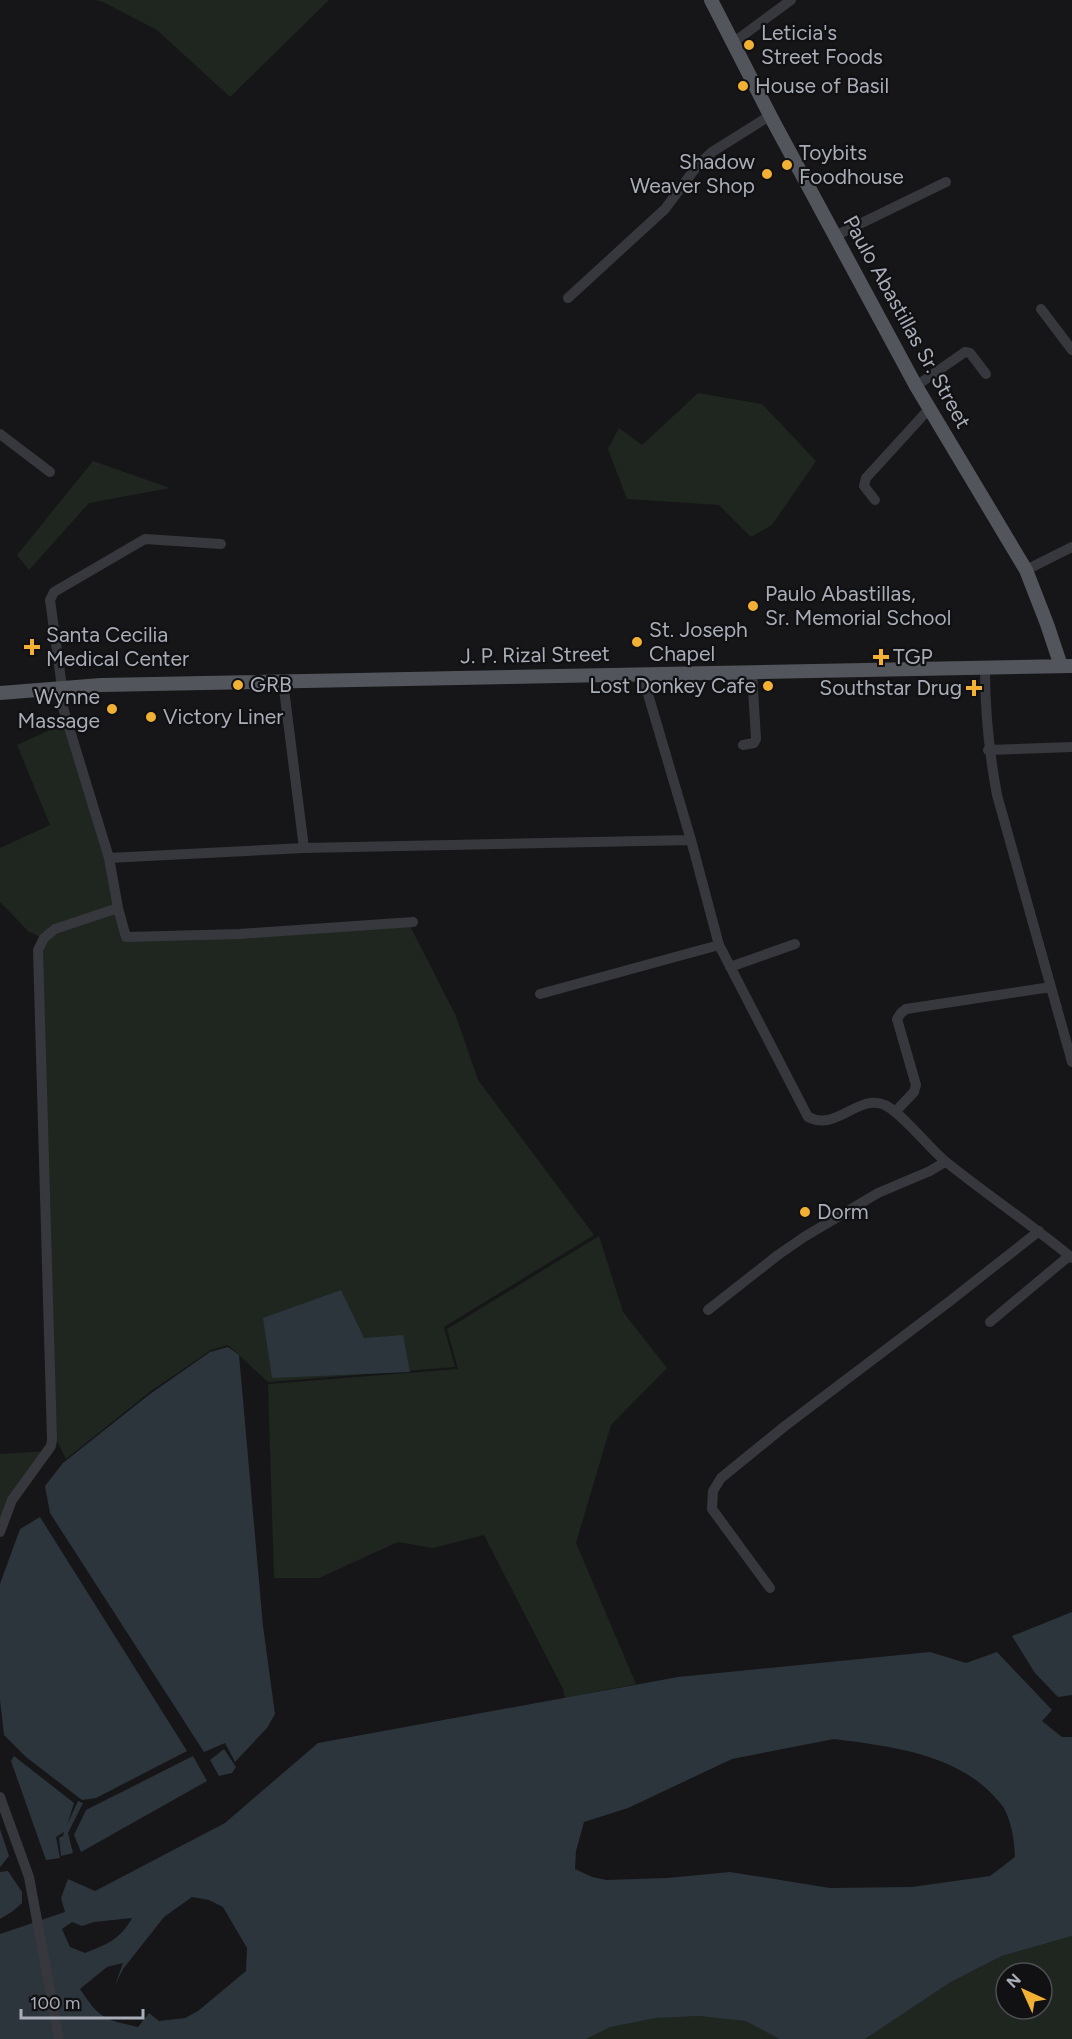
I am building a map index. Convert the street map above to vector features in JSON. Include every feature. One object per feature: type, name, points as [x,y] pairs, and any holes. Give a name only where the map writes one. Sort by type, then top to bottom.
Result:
[{"type":"main road","name":"Paulo Abastillas Sr. Street","points":[[711,0],[916,386],[1026,570],[1066,666]]},
{"type":"main road","name":"J. P. Rizal Street","points":[[0,693],[60,687],[282,681],[1066,666]]},
{"type":"street","points":[[734,42],[791,0]]},
{"type":"street","points":[[568,298],[665,209],[697,166],[712,152],[771,115]]},
{"type":"street","points":[[835,236],[946,182]]},
{"type":"street","points":[[1041,309],[1072,350]]},
{"type":"street","points":[[916,386],[968,351],[986,374]]},
{"type":"street","points":[[875,500],[864,486],[866,478],[930,409]]},
{"type":"street","points":[[0,434],[50,472]]},
{"type":"street","points":[[221,544],[145,539],[52,594],[50,600],[60,687],[109,858],[126,937],[239,934],[413,922]]},
{"type":"street","points":[[1026,570],[1072,547]]},
{"type":"street","points":[[985,668],[988,750],[997,795],[1070,1046],[1072,1062]]},
{"type":"street","points":[[743,745],[754,742],[756,739],[752,672]]},
{"type":"street","points":[[642,674],[691,840],[718,945],[808,1117],[818,1122],[830,1121],[867,1104],[885,1105],[895,1112],[945,1162],[1039,1231],[1070,1257],[990,1322]]},
{"type":"street","points":[[282,681],[304,848]]},
{"type":"street","points":[[988,750],[1072,747]]},
{"type":"street","points":[[109,858],[304,848],[691,840]]},
{"type":"street","points":[[0,1532],[12,1500],[51,1446],[52,1440],[38,950],[44,938],[55,929],[118,908]]},
{"type":"street","points":[[730,967],[795,944]]},
{"type":"street","points":[[540,994],[718,945]]},
{"type":"street","points":[[895,1112],[914,1092],[916,1085],[897,1018],[901,1013],[906,1009],[1051,987]]},
{"type":"street","points":[[708,1310],[804,1237],[878,1193],[930,1171],[945,1162]]},
{"type":"street","points":[[770,1588],[712,1509],[713,1491],[721,1478],[785,1426],[1039,1231]]},
{"type":"street","points":[[1,1805],[29,1877],[59,2039]]},
{"type":"shaded area","points":[[95,0],[329,0],[230,97],[157,30]]},
{"type":"shaded area","points":[[698,393],[762,404],[816,461],[772,525],[751,537],[719,505],[627,499],[608,449],[619,428],[642,445]]},
{"type":"shaded area","points":[[93,461],[170,488],[89,503],[29,570],[17,555]]},
{"type":"shaded area","points":[[67,722],[118,908],[44,938],[29,932],[0,902],[0,848],[50,825],[17,745]]},
{"type":"shaded area","points":[[120,911],[128,940],[410,926],[456,1016],[478,1080],[594,1235],[444,1327],[455,1367],[268,1382],[228,1345],[211,1350],[151,1391],[66,1459],[55,1437],[40,953],[46,941],[57,932]]},
{"type":"shaded area","points":[[599,1236],[623,1312],[667,1368],[611,1425],[576,1543],[636,1684],[565,1698],[563,1689],[484,1535],[433,1548],[398,1542],[319,1578],[274,1578],[268,1384],[458,1369],[447,1329]]},
{"type":"shaded area","points":[[341,1290],[364,1338],[403,1335],[410,1372],[272,1378],[263,1318]]},
{"type":"shaded area","points":[[228,1347],[239,1355],[263,1626],[275,1714],[267,1728],[235,1762],[225,1743],[204,1752],[50,1513],[45,1486],[63,1463],[150,1394],[210,1352]]},
{"type":"shaded area","points":[[47,1451],[12,1500],[0,1532],[0,1454]]},
{"type":"shaded area","points":[[40,1517],[187,1751],[96,1798],[82,1800],[26,1757],[4,1735],[0,1700],[0,1584],[20,1529]]},
{"type":"shaded area","points":[[1072,1612],[1072,1695],[1058,1697],[1035,1673],[1012,1636]]},
{"type":"shaded area","points":[[930,1652],[966,1663],[997,1652],[1052,1710],[1042,1721],[1062,1737],[1072,1737],[1072,1936],[1002,1956],[951,1982],[865,2039],[779,2039],[746,2021],[699,2016],[656,2018],[610,2027],[586,2039],[0,2039],[0,1934],[65,1912],[61,1898],[68,1879],[95,1891],[225,1823],[318,1743],[678,1677]],"holes":[[[834,1739],[897,1749],[939,1760],[976,1780],[1004,1808],[1012,1832],[1015,1857],[990,1876],[912,1887],[830,1888],[730,1872],[667,1878],[606,1880],[592,1877],[575,1869],[576,1851],[584,1822],[628,1808],[732,1759]],[[192,1897],[209,1900],[223,1907],[247,1948],[246,1971],[198,2011],[185,2018],[159,2021],[149,2013],[138,2027],[103,2016],[80,1989],[107,1967],[123,1963],[115,1985],[123,1969],[164,1917]],[[132,1918],[118,1936],[100,1947],[85,1953],[70,1947],[62,1929],[72,1922],[82,1926],[94,1922]]]},
{"type":"shaded area","points":[[224,1749],[236,1767],[232,1773],[219,1776],[210,1760]]},
{"type":"shaded area","points":[[14,1756],[74,1803],[67,1825],[78,1801],[83,1803],[68,1833],[73,1853],[61,1856],[59,1838],[64,1832],[56,1837],[60,1858],[46,1860],[11,1761]]},
{"type":"shaded area","points":[[193,1756],[207,1781],[81,1852],[74,1835],[86,1810]]},
{"type":"shaded area","points":[[0,1829],[9,1856],[0,1867]]},
{"type":"shaded area","points":[[8,1871],[22,1892],[22,1903],[0,1919],[0,1872]]},
{"type":"shaded area","points":[[1072,1936],[1072,2039],[865,2039],[951,1982],[1002,1956]]},
{"type":"shaded area","points":[[699,2016],[746,2020],[779,2039],[586,2039],[626,2022]]},
{"type":"place","name":"Leticia's Street Foods","points":[[749,45]]},
{"type":"place","name":"House of Basil","points":[[743,86]]},
{"type":"place","name":"Toybits Foodhouse","points":[[787,165]]},
{"type":"place","name":"Shadow Weaver Shop","points":[[767,174]]},
{"type":"place","name":"Paulo Abastillas, Sr. Memorial School","points":[[753,606]]},
{"type":"place","name":"St. Joseph Chapel","points":[[637,642]]},
{"type":"place","name":"Santa Cecilia Medical Center","points":[[32,647]]},
{"type":"place","name":"TGP","points":[[881,657]]},
{"type":"place","name":"GRB","points":[[238,685]]},
{"type":"place","name":"Lost Donkey Cafe","points":[[768,686]]},
{"type":"place","name":"Southstar Drug","points":[[974,688]]},
{"type":"place","name":"Wynne Massage","points":[[112,709]]},
{"type":"place","name":"Victory Liner","points":[[151,717]]},
{"type":"place","name":"Dorm","points":[[805,1212]]}]
